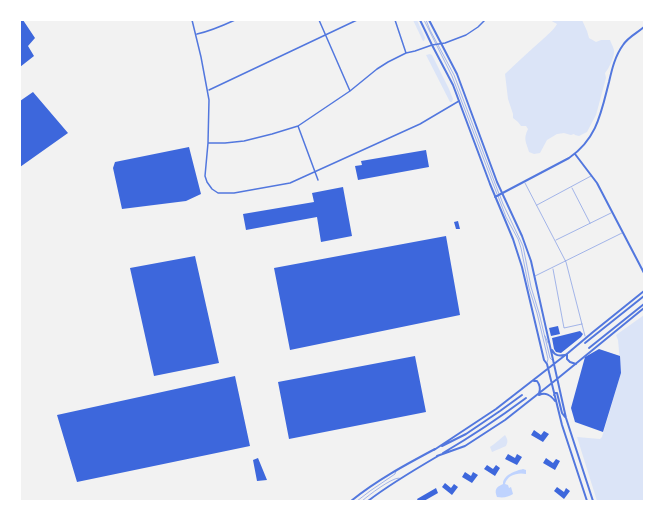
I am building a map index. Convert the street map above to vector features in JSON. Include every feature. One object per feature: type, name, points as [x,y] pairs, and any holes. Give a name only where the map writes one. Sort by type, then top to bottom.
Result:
[{"type":"street","points":[[192,20],[209,100],[208,143],[205,176],[212,189],[218,193],[234,193],[290,183],[420,124],[459,101]]},
{"type":"street","points":[[196,34],[224,26],[235,20]]},
{"type":"street","points":[[319,20],[350,91]]},
{"type":"street","points":[[208,90],[357,20]]},
{"type":"street","points":[[395,20],[406,53]]},
{"type":"street","points":[[420,20],[453,85],[472,138],[498,195],[524,241],[534,277],[566,418],[593,501]]},
{"type":"street","points":[[429,20],[458,78],[521,262],[556,404],[587,501]]},
{"type":"street","points":[[208,143],[244,141],[298,126],[350,91],[388,62],[406,53],[436,44],[442,44],[466,35],[485,20]]},
{"type":"street","points":[[498,195],[575,154],[586,143],[599,120],[612,69],[619,52],[628,39],[644,27]]},
{"type":"street","points":[[298,126],[318,180]]},
{"type":"street","points":[[575,154],[598,183],[644,273]]},
{"type":"street","points":[[434,450],[496,409],[533,381],[644,290]]},
{"type":"street","points":[[585,343],[644,296]]},
{"type":"street","points":[[589,348],[644,304]]},
{"type":"street","points":[[437,456],[465,446],[505,420],[644,308]]},
{"type":"street","points":[[549,346],[555,355],[562,356],[568,353]]},
{"type":"street","points":[[568,353],[568,360],[576,364]]},
{"type":"street","points":[[533,381],[537,381],[539,385],[540,390],[537,395]]},
{"type":"street","points":[[537,395],[542,393],[547,394],[553,398],[556,404]]},
{"type":"street","points":[[554,395],[557,393],[562,413],[566,418]]},
{"type":"street","points":[[351,501],[396,470],[466,434],[522,395]]},
{"type":"street","points":[[368,501],[400,478],[467,439],[501,417],[526,398]]},
{"type":"lane","points":[[424,20],[452,76],[506,217],[518,239],[529,288],[548,359],[547,364]]},
{"type":"lane","points":[[426,20],[436,44]]},
{"type":"lane","points":[[536,205],[592,176]]},
{"type":"lane","points":[[524,182],[566,262],[586,338]]},
{"type":"lane","points":[[571,187],[590,223]]},
{"type":"lane","points":[[498,195],[523,246],[531,287],[540,313],[550,358],[553,360]]},
{"type":"lane","points":[[555,241],[613,212]]},
{"type":"lane","points":[[534,277],[623,232]]},
{"type":"lane","points":[[552,268],[564,328],[582,324]]},
{"type":"lane","points":[[545,335],[549,346]]},
{"type":"lane","points":[[357,501],[395,474],[396,470]]},
{"type":"lane","points":[[362,501],[386,483],[397,477],[400,478]]},
{"type":"shaded area","points":[[413,20],[417,20],[425,38],[424,41],[423,41]]},
{"type":"shaded area","points":[[550,20],[582,20],[589,38],[596,42],[601,40],[610,40],[614,49],[614,55],[605,73],[606,78],[596,115],[587,132],[579,136],[564,133],[557,134],[547,140],[540,153],[534,154],[529,152],[526,143],[525,138],[528,129],[526,126],[521,126],[513,118],[508,99],[505,74],[554,29],[557,24]]},
{"type":"shaded area","points":[[426,55],[432,55],[449,89],[453,99],[452,102],[450,102]]},
{"type":"shaded area","points":[[644,315],[644,501],[597,501],[577,437],[600,439],[602,437],[621,373],[618,340],[616,335]]},
{"type":"shaded area","points":[[505,435],[507,438],[506,446],[492,452],[490,447]]},
{"type":"water","points":[[523,469],[526,470],[526,474],[520,473],[510,476],[506,481],[505,484],[508,485],[509,488],[511,487],[513,494],[506,497],[497,497],[496,489],[503,484],[505,478],[513,472]]},
{"type":"building","points":[[20,20],[23,20],[35,38],[28,46],[34,56],[20,67]]},
{"type":"building","points":[[33,92],[68,133],[20,167],[20,101]]},
{"type":"building","points":[[189,147],[201,194],[186,201],[122,209],[113,168],[115,162]]},
{"type":"building","points":[[426,150],[429,167],[358,180],[355,166],[362,165],[361,161]]},
{"type":"building","points":[[343,187],[352,236],[321,242],[317,217],[246,230],[243,214],[314,202],[312,193]]},
{"type":"building","points":[[458,221],[460,229],[456,229],[454,222]]},
{"type":"building","points":[[446,236],[460,315],[290,350],[274,268]]},
{"type":"building","points":[[195,256],[219,363],[154,376],[130,268]]},
{"type":"building","points":[[558,326],[560,334],[551,336],[549,328]]},
{"type":"building","points":[[580,331],[583,334],[581,337],[561,353],[556,352],[552,338]]},
{"type":"building","points":[[599,349],[620,356],[621,373],[603,432],[575,422],[571,408],[585,357]]},
{"type":"building","points":[[415,356],[426,412],[289,439],[278,382]]},
{"type":"building","points":[[235,376],[250,446],[77,482],[57,415]]},
{"type":"building","points":[[534,430],[541,435],[544,431],[549,434],[543,442],[531,435]]},
{"type":"building","points":[[508,454],[515,458],[517,454],[522,457],[517,465],[505,459]]},
{"type":"building","points":[[258,458],[267,480],[257,481],[253,460]]},
{"type":"building","points":[[546,458],[553,463],[556,459],[560,461],[555,470],[543,463]]},
{"type":"building","points":[[487,465],[493,469],[496,465],[500,468],[495,476],[484,469]]},
{"type":"building","points":[[465,472],[471,476],[473,472],[478,475],[472,483],[462,477]]},
{"type":"building","points":[[445,483],[451,488],[454,484],[458,487],[452,495],[442,487]]},
{"type":"building","points":[[557,487],[564,492],[566,488],[570,491],[564,499],[554,491]]},
{"type":"building","points":[[436,488],[438,493],[424,501],[418,501],[417,499]]}]
